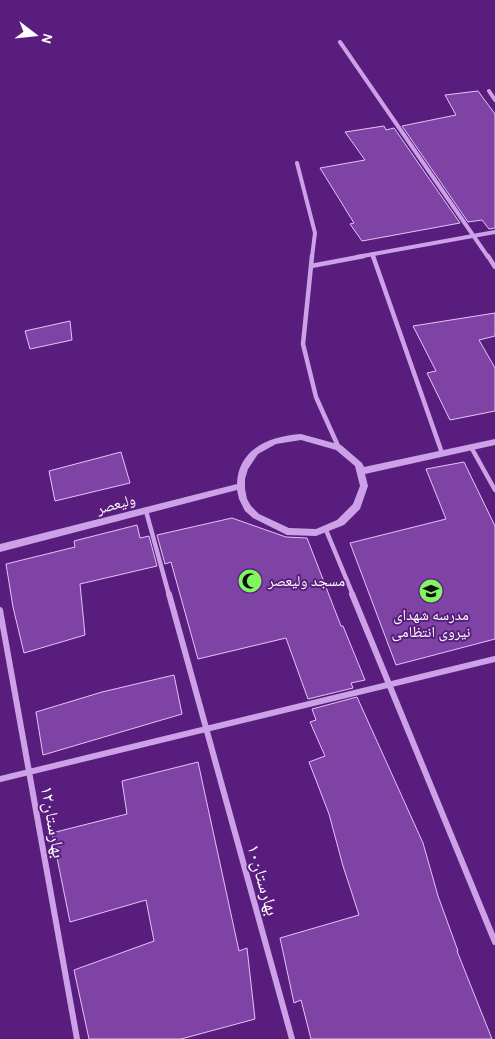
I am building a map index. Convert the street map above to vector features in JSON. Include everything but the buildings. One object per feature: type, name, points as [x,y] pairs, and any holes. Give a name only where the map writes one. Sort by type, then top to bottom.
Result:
[{"type":"street","points":[[340,42],[495,267]]},
{"type":"street","points":[[489,91],[495,100]]},
{"type":"street","points":[[297,163],[315,233],[303,344],[316,397],[338,446]]},
{"type":"street","points":[[312,266],[495,232]]},
{"type":"street","points":[[372,254],[442,453]]},
{"type":"street","points":[[300,436],[320,439],[338,446],[352,457],[362,471],[365,485],[362,499],[355,512],[342,522],[326,530],[307,533],[287,531],[269,524],[254,514],[244,501],[240,486],[242,471],[250,457],[264,446],[281,439],[300,436]]},
{"type":"street","points":[[362,471],[495,442]]},
{"type":"street","points":[[472,447],[495,490]]},
{"type":"street","name":"ولیعصر","points":[[0,548],[240,486]]},
{"type":"street","name":"بهارستان۱۰","points":[[146,511],[292,1039]]},
{"type":"street","points":[[326,530],[495,942]]},
{"type":"street","name":"بهارستان۱۲","points":[[0,610],[77,1039]]},
{"type":"street","points":[[0,779],[495,658]]},
{"type":"place","name":"مسجد ولیعصر","points":[[250,581]]},
{"type":"place","name":"مدرسه شهدای نیروی انتظامی","points":[[431,591]]}]
